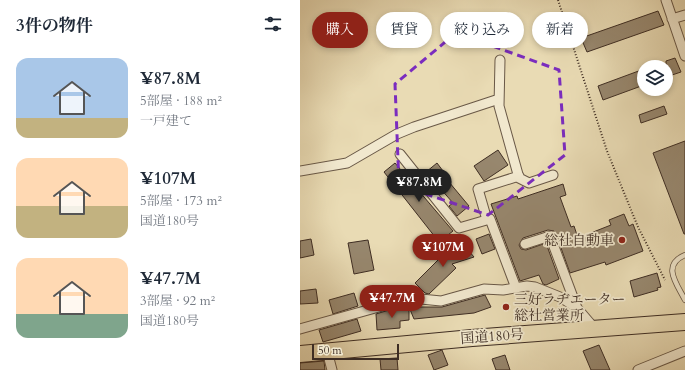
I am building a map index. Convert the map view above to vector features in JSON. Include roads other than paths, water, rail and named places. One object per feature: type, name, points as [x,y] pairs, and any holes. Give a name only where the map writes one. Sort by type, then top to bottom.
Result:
[{"type":"highway","name":"国道180号","points":[[300,354],[685,322]]},
{"type":"street","points":[[666,0],[685,56]]},
{"type":"street","points":[[672,19],[685,14]]},
{"type":"street","points":[[500,60],[498,106],[519,176],[529,183],[553,175]]},
{"type":"street","points":[[300,171],[347,163],[397,134],[499,99]]},
{"type":"street","points":[[400,154],[459,228],[490,219],[516,288]]},
{"type":"street","points":[[487,220],[478,189],[519,176]]},
{"type":"street","points":[[525,244],[550,236],[577,308]]},
{"type":"street","points":[[300,329],[411,298],[440,301],[484,289],[504,290],[527,286],[535,287],[560,297],[577,308],[595,329]]},
{"type":"street","points":[[326,351],[332,370]]},
{"type":"street","points":[[638,370],[685,351]]},
{"type":"lane","points":[[685,255],[673,264],[671,270],[685,300]]},
{"type":"place","name":"総社自動車","points":[[622,240]]},
{"type":"place","name":"三好ラヂエーター 総社営業所","points":[[506,307]]}]
